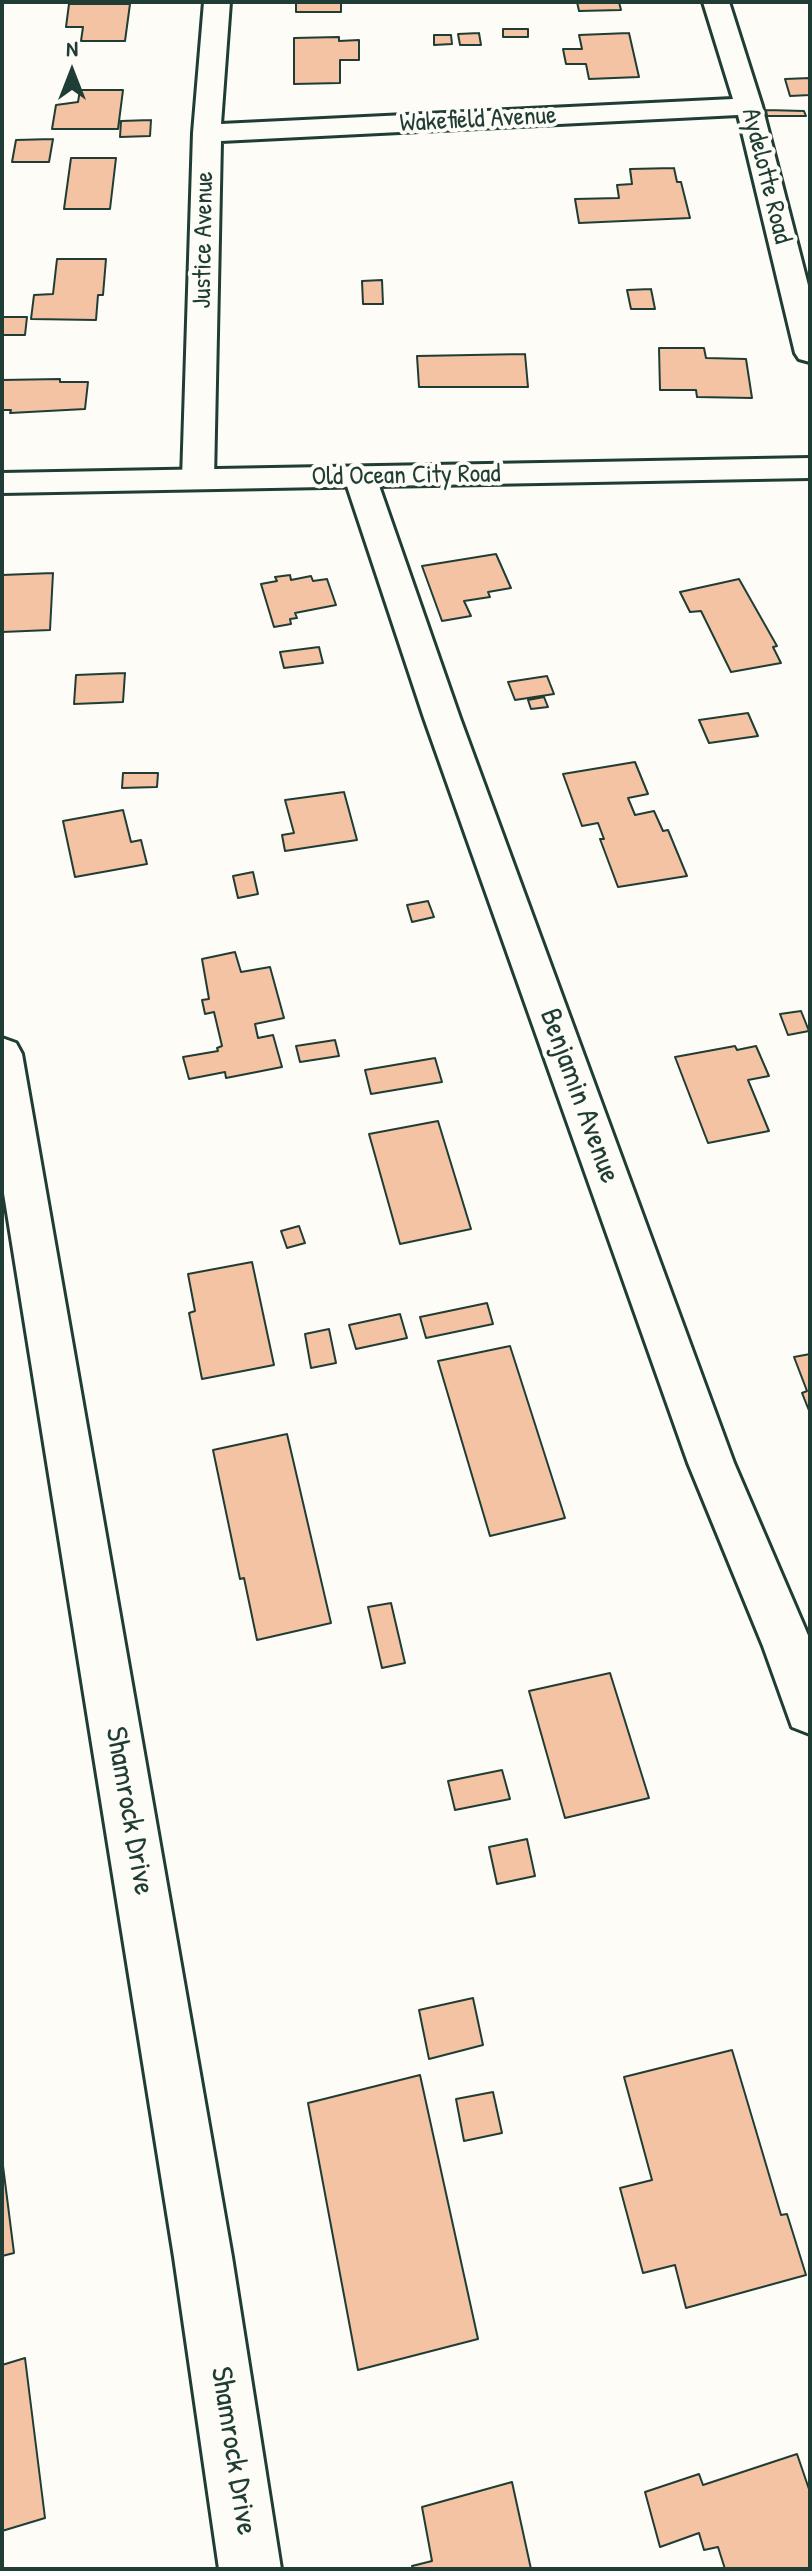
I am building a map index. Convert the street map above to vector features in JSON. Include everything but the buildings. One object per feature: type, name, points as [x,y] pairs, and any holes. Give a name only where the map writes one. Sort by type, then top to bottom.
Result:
[{"type":"street","name":"Justice Avenue","points":[[198,479],[207,133],[217,2]]},
{"type":"street","name":"Aydelotte Road","points":[[716,2],[749,106],[810,353]]},
{"type":"street","name":"Wakefield Avenue","points":[[207,133],[749,106]]},
{"type":"street","name":"Old Ocean City Road","points":[[2,483],[810,468]]},
{"type":"street","name":"Benjamin Avenue","points":[[360,477],[442,718],[711,1463],[788,1646],[810,1710]]},
{"type":"street","name":"Shamrock Drive","points":[[2,1054],[203,2257],[250,2569]]}]
